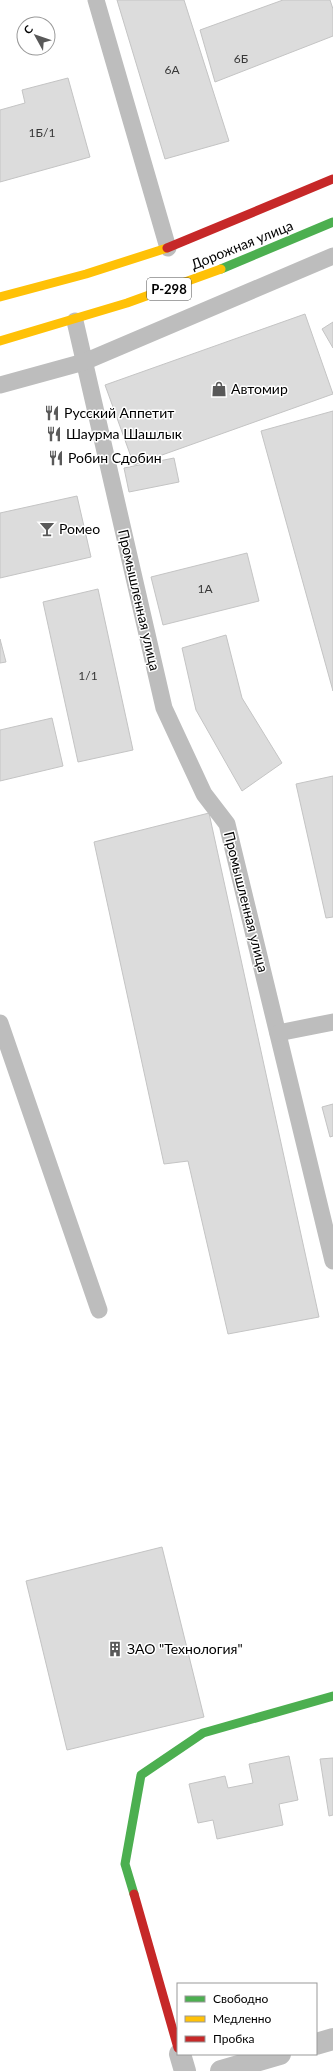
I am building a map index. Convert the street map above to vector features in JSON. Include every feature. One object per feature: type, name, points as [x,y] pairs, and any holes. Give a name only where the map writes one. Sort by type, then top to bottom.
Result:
[{"type":"main road","name":"Дорожная улица","points":[[0,297],[86,274],[168,248],[333,179]]},
{"type":"main road","name":"Дорожная улица","points":[[0,341],[74,321],[146,298],[283,245],[333,222]]},
{"type":"main road","points":[[177,2045],[125,1864],[141,1775],[203,1733],[333,1696]]},
{"type":"street","points":[[317,2044],[333,2039]]},
{"type":"street","points":[[180,2055],[185,2071]]},
{"type":"street","points":[[221,2071],[277,2055]]},
{"type":"lane","points":[[96,0],[168,248]]},
{"type":"lane","points":[[0,384],[84,362],[333,256]]},
{"type":"lane","name":"Промышленная улица","points":[[74,321],[164,708],[204,794],[227,824],[333,1261]]},
{"type":"lane","points":[[278,1033],[333,1022]]},
{"type":"lane","points":[[0,1023],[99,1310]]},
{"type":"building","points":[[117,0],[184,0],[229,141],[165,159]]},
{"type":"building","points":[[283,0],[330,0],[333,9],[333,36],[215,82],[200,30]]},
{"type":"building","points":[[68,78],[90,157],[0,182],[0,110],[25,103],[22,90]]},
{"type":"building","name":"Автомир","points":[[305,314],[333,394],[134,465],[105,385]]},
{"type":"building","points":[[333,322],[333,348],[322,329]]},
{"type":"building","points":[[333,411],[333,691],[261,431]]},
{"type":"building","points":[[174,458],[179,482],[129,492],[124,468]]},
{"type":"building","points":[[77,496],[91,557],[0,578],[0,513]]},
{"type":"building","points":[[247,553],[259,601],[163,625],[151,577]]},
{"type":"building","points":[[98,589],[133,750],[78,762],[43,602]]},
{"type":"building","points":[[226,635],[242,698],[282,763],[242,791],[196,710],[182,648]]},
{"type":"building","points":[[0,639],[6,662],[0,663]]},
{"type":"building","points":[[52,718],[63,766],[0,781],[0,730]]},
{"type":"building","points":[[333,776],[333,917],[326,918],[296,784]]},
{"type":"building","points":[[209,813],[319,1317],[228,1334],[188,1161],[164,1164],[94,842]]},
{"type":"building","points":[[333,1104],[333,1136],[330,1137],[322,1107]]},
{"type":"building","name":"ЗАО \"Технология\"","points":[[162,1547],[204,1717],[67,1750],[26,1581]]},
{"type":"building","points":[[289,1756],[298,1800],[279,1804],[283,1825],[217,1839],[213,1820],[198,1823],[189,1784],[225,1776],[228,1788],[253,1783],[249,1764]]},
{"type":"building","points":[[333,1758],[333,1815],[329,1816],[320,1759]]},
{"type":"traffic: fast","points":[[221,269],[333,222]]},
{"type":"traffic: fast","points":[[134,1894],[125,1864],[141,1775],[203,1733],[333,1696]]},
{"type":"traffic: slow","points":[[0,297],[86,274],[167,248]]},
{"type":"traffic: slow","points":[[0,341],[127,303],[221,269]]},
{"type":"traffic: jam","points":[[167,248],[333,179]]},
{"type":"traffic: jam","points":[[134,1894],[177,2044]]},
{"type":"place","name":"Автомир","points":[[219,389]]},
{"type":"place","name":"Русский Аппетит","points":[[52,413]]},
{"type":"place","name":"Шаурма Шашлык","points":[[54,434]]},
{"type":"place","name":"Робин Сдобин","points":[[56,458]]},
{"type":"place","name":"Ромео","points":[[47,529]]},
{"type":"place","name":"ЗАО \"Технология\"","points":[[115,1649]]}]
